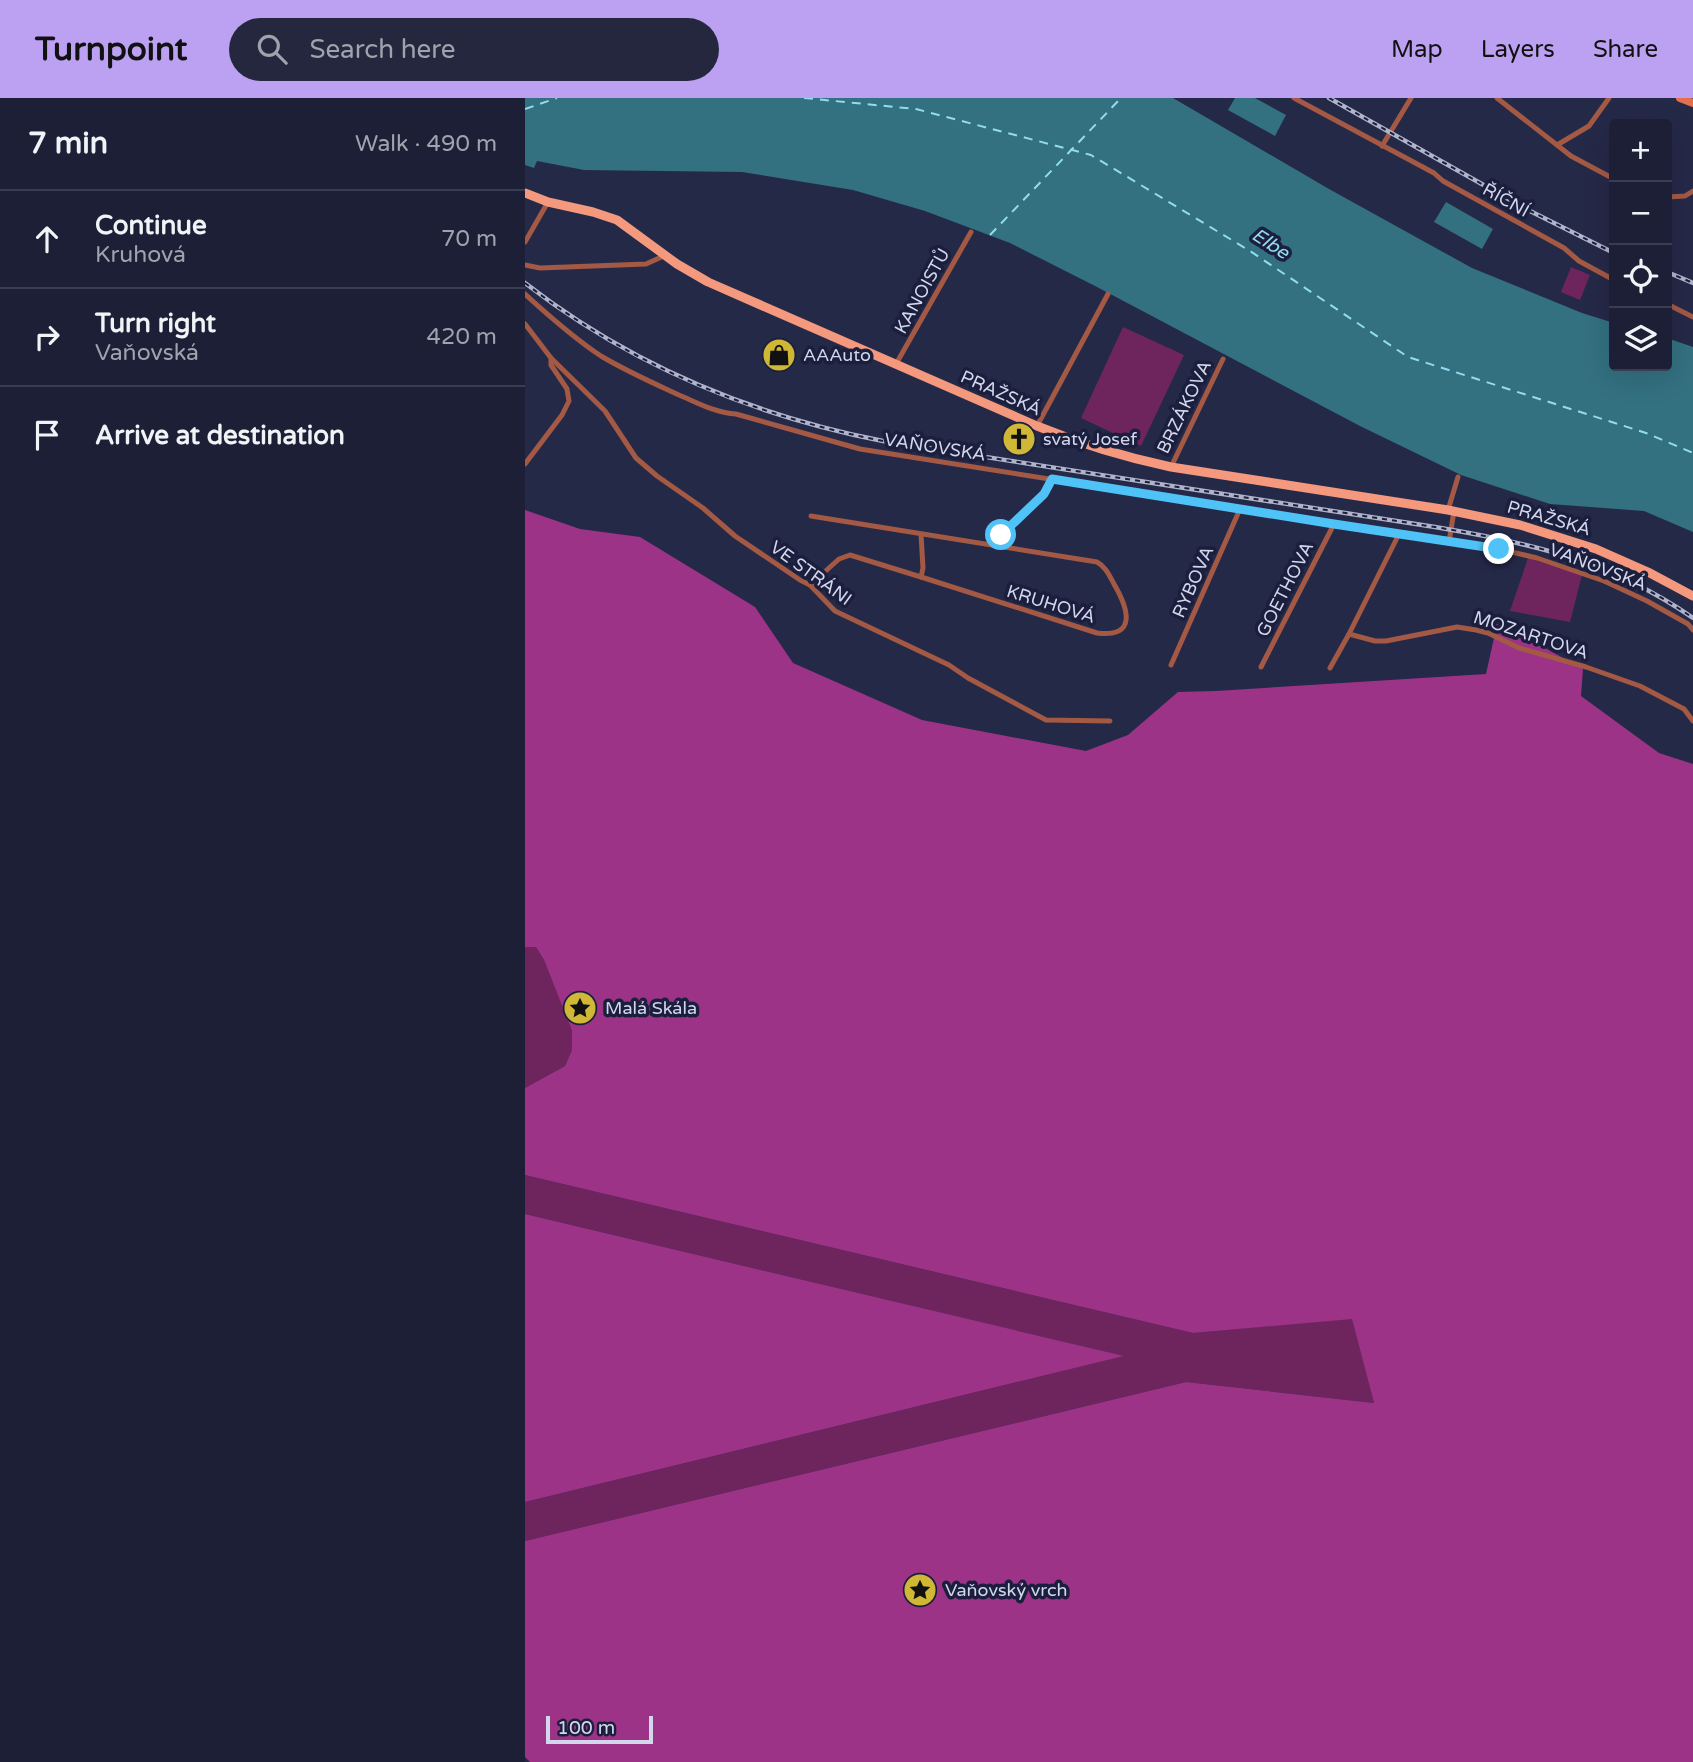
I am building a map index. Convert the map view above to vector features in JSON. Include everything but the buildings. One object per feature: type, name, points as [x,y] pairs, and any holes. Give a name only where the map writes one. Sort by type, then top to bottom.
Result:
[{"type":"main road","points":[[1680,98],[1693,103]]},
{"type":"main road","name":"PRAŽSKÁ","points":[[525,194],[617,220],[692,274],[708,282],[1037,426],[1100,449],[1171,467],[1451,510],[1520,525],[1577,542],[1623,560],[1693,596]]},
{"type":"street","name":"ŘÍČNÍ","points":[[1294,98],[1422,167],[1564,248],[1579,261],[1609,277]]},
{"type":"street","points":[[1382,146],[1411,98]]},
{"type":"street","points":[[1497,98],[1571,156],[1609,176]]},
{"type":"street","points":[[1557,145],[1588,126],[1609,98]]},
{"type":"street","points":[[1672,197],[1685,196],[1693,191]]},
{"type":"street","points":[[525,242],[548,202]]},
{"type":"street","name":"KANOISTŮ","points":[[896,365],[971,232]]},
{"type":"street","points":[[525,265],[540,268],[646,264],[666,255]]},
{"type":"street","name":"VAŇOVSKÁ","points":[[525,294],[561,326],[601,355],[711,408],[860,449],[1499,549],[1537,558],[1604,581],[1647,601],[1693,629]]},
{"type":"street","points":[[1037,426],[1108,294]]},
{"type":"street","points":[[1672,306],[1693,317]]},
{"type":"street","name":"VE STRÁNI","points":[[525,324],[551,358],[605,411],[636,458],[703,508],[735,536],[810,585],[835,611],[949,664],[968,678],[1046,720],[1110,721]]},
{"type":"street","points":[[525,464],[562,415],[569,401],[567,389],[551,365],[551,358]]},
{"type":"street","name":"BRZÁKOVA","points":[[1171,467],[1223,359]]},
{"type":"street","points":[[1449,542],[1451,510],[1458,477]]},
{"type":"street","points":[[997,545],[1001,535],[1044,494],[1052,479]]},
{"type":"street","name":"RYBOVA","points":[[1171,666],[1240,509]]},
{"type":"street","name":"KRUHOVÁ","points":[[810,585],[839,559],[851,555],[1097,633],[1120,630],[1127,619],[1120,594],[1101,564],[1089,559],[811,516]]},
{"type":"street","name":"GOETHOVA","points":[[1261,667],[1334,524]]},
{"type":"street","points":[[921,534],[921,577]]},
{"type":"street","points":[[1330,668],[1399,534]]},
{"type":"street","name":"MOZARTOVA","points":[[1349,634],[1386,641],[1457,627],[1476,630],[1519,648],[1640,686],[1684,709],[1693,720]]},
{"type":"shaded area","points":[[1571,267],[1590,275],[1580,300],[1561,292]]},
{"type":"shaded area","points":[[1123,327],[1184,355],[1141,446],[1081,418]]},
{"type":"shaded area","points":[[525,510],[580,529],[640,537],[755,607],[793,663],[922,720],[1086,751],[1128,735],[1178,692],[1486,674],[1494,638],[1494,623],[1518,633],[1583,669],[1581,696],[1659,753],[1693,764],[1693,1762],[530,1762],[525,1757],[525,1541],[1186,1382],[1374,1403],[1352,1319],[1193,1333],[525,1175],[525,1088],[565,1066],[572,1050],[572,1031],[544,960],[536,947],[525,947]]},
{"type":"shaded area","points":[[1528,558],[1582,575],[1570,622],[1510,611]]},
{"type":"shaded area","points":[[525,947],[536,947],[544,960],[572,1031],[572,1050],[565,1066],[525,1088]]},
{"type":"shaded area","points":[[525,1175],[1193,1333],[1352,1318],[1374,1403],[1186,1382],[525,1541],[525,1502],[1123,1356],[525,1214]]},
{"type":"shaded area","points":[[525,1214],[1124,1356],[525,1502]]},
{"type":"water","name":"Elbe","points":[[525,98],[1173,98],[1472,268],[1609,321],[1609,371],[1672,371],[1672,340],[1693,347],[1693,532],[1644,511],[1550,504],[1461,475],[1360,426],[1010,243],[925,211],[853,190],[742,172],[584,170],[537,161],[534,168],[525,165]]},
{"type":"water","points":[[1235,98],[1255,98],[1286,115],[1275,136],[1228,110]]},
{"type":"water","points":[[1446,202],[1493,229],[1482,249],[1434,222]]},
{"type":"ferry route","points":[[525,109],[557,98]]},
{"type":"ferry route","points":[[804,98],[916,109],[1091,155],[1250,251],[1408,357],[1646,433],[1693,453]]},
{"type":"ferry route","points":[[990,235],[1121,98]]},
{"type":"railway","points":[[1329,98],[1528,210],[1609,250]]},
{"type":"railway","points":[[1672,274],[1693,283]]},
{"type":"railway","points":[[525,283],[566,313],[650,363],[740,401],[786,417],[883,441],[1504,540],[1601,568],[1662,598],[1693,618]]},
{"type":"place","name":"AAAuto","points":[[779,355]]},
{"type":"place","name":"svatý Josef","points":[[1019,439]]},
{"type":"place","name":"Malá Skála","points":[[580,1008]]},
{"type":"place","name":"Vaňovský vrch","points":[[920,1590]]},
{"type":"route","points":[[1001,535],[1044,494],[1052,479],[1499,549]]}]
